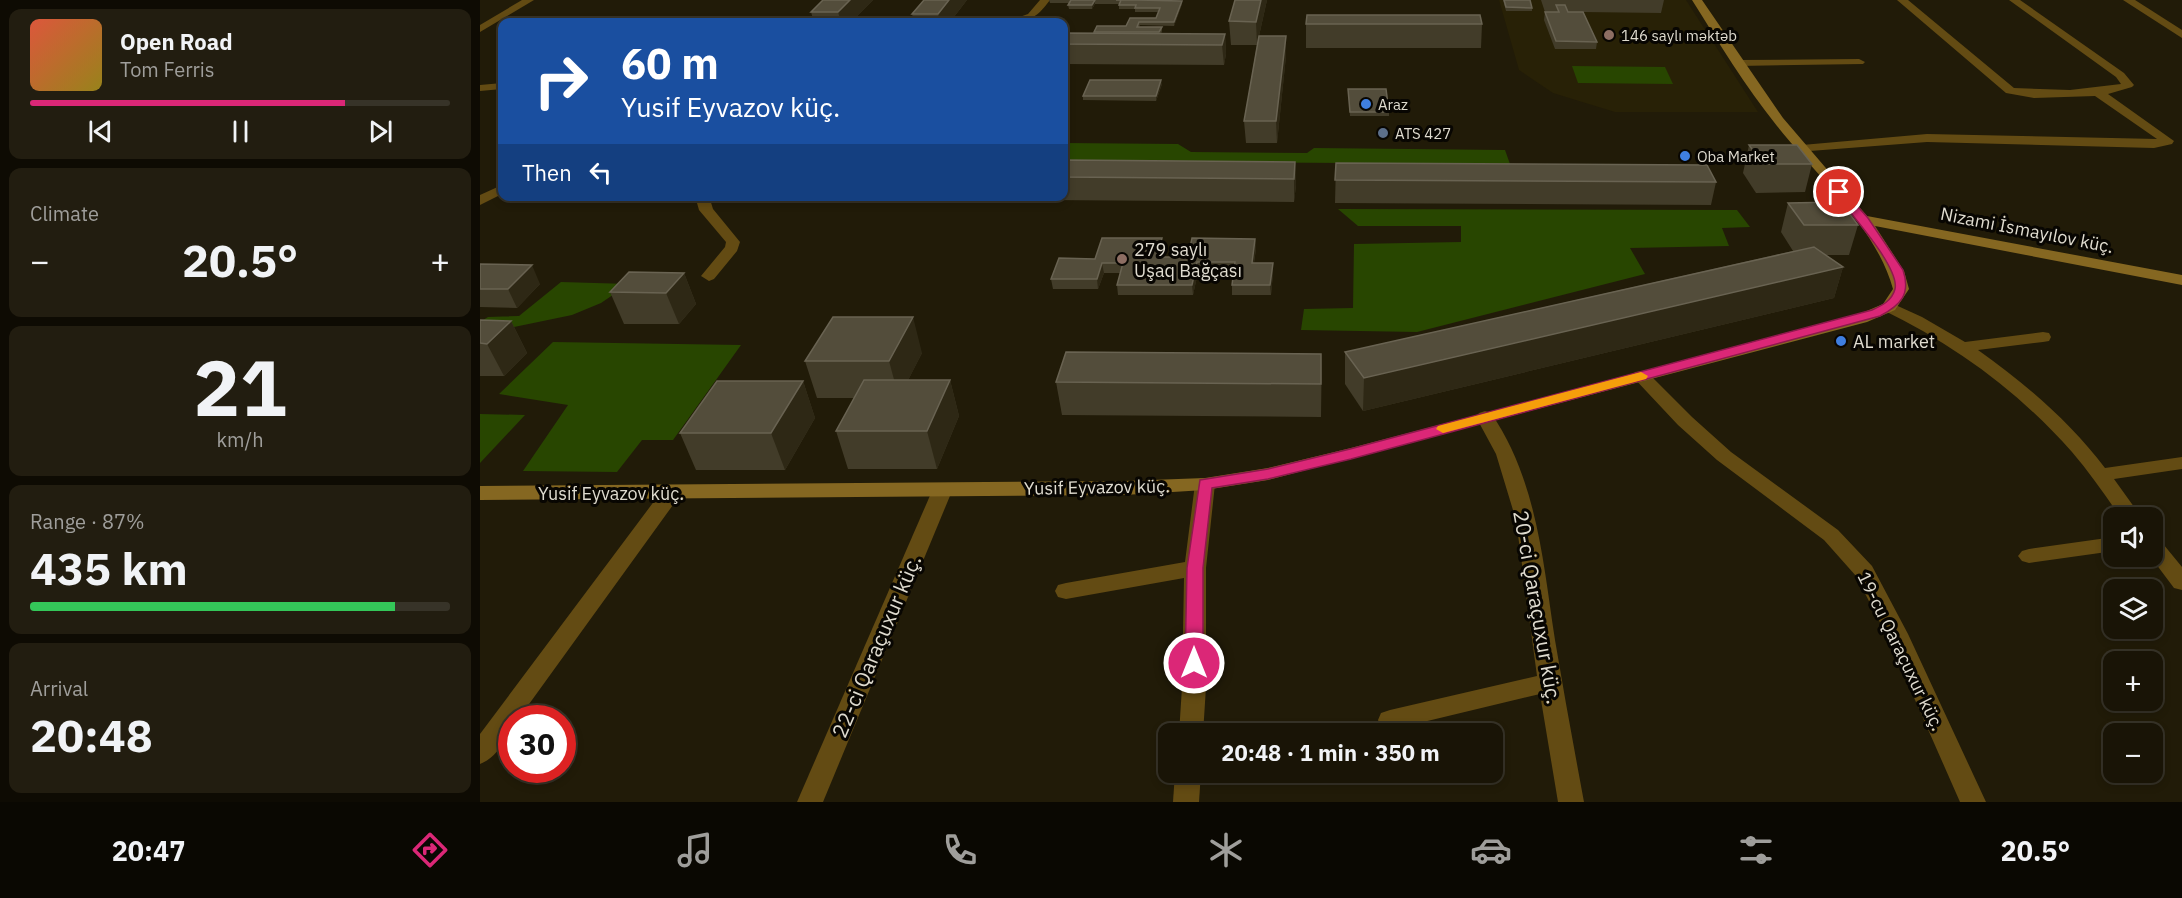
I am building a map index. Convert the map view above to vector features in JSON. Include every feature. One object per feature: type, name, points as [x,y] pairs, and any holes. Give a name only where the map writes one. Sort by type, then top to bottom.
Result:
[{"type":"street","points":[[499,18],[530,0]]},
{"type":"street","points":[[1026,18],[1032,16],[1045,0]]},
{"type":"street","points":[[1697,0],[1738,63],[1802,149],[1864,220],[1897,270],[1901,289],[1889,307],[1964,347],[2004,375],[2030,397],[2080,450],[2124,507]]},
{"type":"street","points":[[1902,0],[2010,91],[2030,95],[2097,92],[2123,88],[2128,85],[2127,81],[2014,0]]},
{"type":"street","points":[[2128,0],[2182,35]]},
{"type":"street","points":[[480,29],[498,19]]},
{"type":"street","points":[[1738,63],[1859,62]]},
{"type":"street","points":[[480,88],[498,86]]},
{"type":"street","points":[[480,100],[498,87]]},
{"type":"street","points":[[1802,149],[1927,138],[2154,144],[2168,141],[2097,92]]},
{"type":"street","points":[[480,201],[498,191]]},
{"type":"street","points":[[703,201],[706,210],[733,242],[732,248],[709,276]]},
{"type":"street","name":"Nizami İsmayılov küç.","points":[[1864,220],[1895,224],[2007,248],[2182,280]]},
{"type":"street","name":"Yusif Eyvazov küç.","points":[[480,493],[942,491],[1205,484],[1268,474],[1861,319],[1889,307]]},
{"type":"street","points":[[1964,347],[2043,337]]},
{"type":"street","name":"19-cu Qaraçuxur küç.","points":[[1641,376],[1685,421],[1724,456],[1831,535],[1864,571],[1897,634],[1973,802]]},
{"type":"street","name":"20-ci Qaraçuxur küç.","points":[[1485,417],[1506,454],[1526,520],[1550,682],[1571,802]]},
{"type":"street","points":[[2099,475],[2182,463]]},
{"type":"street","points":[[1192,723],[1195,568],[1205,484]]},
{"type":"street","name":"22-ci Qaraçuxur küç.","points":[[810,802],[942,491]]},
{"type":"street","points":[[480,753],[671,493]]},
{"type":"street","points":[[2029,556],[2103,546]]},
{"type":"street","points":[[2163,558],[2182,582]]},
{"type":"street","points":[[1066,591],[1195,568]]},
{"type":"street","points":[[1390,720],[1550,682]]},
{"type":"street","points":[[1186,802],[1187,783]]},
{"type":"shaded area","name":"146 saylı məktəb","points":[[1499,0],[1686,0],[1758,112],[1615,112],[1553,93],[1519,70]]},
{"type":"green space","points":[[1572,66],[1665,67],[1673,84],[1578,83]]},
{"type":"green space","points":[[1068,143],[1178,144],[1191,152],[1307,153],[1314,148],[1505,150],[1510,164],[1068,161]]},
{"type":"green space","points":[[1338,209],[1737,210],[1750,227],[1722,228],[1729,246],[1630,248],[1645,274],[1417,332],[1301,330],[1304,309],[1353,308],[1354,244],[1461,242],[1461,226],[1358,226]]},
{"type":"green space","points":[[561,282],[629,284],[601,303],[572,315],[480,334],[480,322],[488,317],[519,316]]},
{"type":"green space","points":[[553,342],[741,345],[673,440],[642,440],[617,472],[523,471],[568,405],[499,394]]},
{"type":"green space","points":[[480,414],[525,415],[480,463]]},
{"type":"building","points":[[823,0],[850,0],[838,12],[811,12]]},
{"type":"building","points":[[924,0],[949,0],[938,14],[912,14]]},
{"type":"building","points":[[1071,0],[1095,0],[1092,5],[1068,5]]},
{"type":"building","points":[[1121,0],[1182,1],[1174,22],[1139,22],[1137,27],[1162,27],[1159,32],[1094,32],[1097,26],[1126,26],[1130,18],[1156,18],[1160,8],[1135,8],[1136,5],[1119,5]]},
{"type":"building","points":[[1235,0],[1261,0],[1256,22],[1229,21]]},
{"type":"building","points":[[1504,0],[1530,0],[1532,8],[1506,7]]},
{"type":"building","points":[[1556,5],[1565,5],[1568,12],[1583,12],[1597,42],[1556,41],[1545,12],[1559,12]]},
{"type":"building","points":[[1307,15],[1480,15],[1482,24],[1306,24]]},
{"type":"building","points":[[1068,33],[1225,34],[1222,45],[1068,44]]},
{"type":"building","points":[[1259,36],[1286,36],[1276,121],[1244,121]]},
{"type":"building","points":[[1090,80],[1161,80],[1156,96],[1083,96]]},
{"type":"building","points":[[1348,89],[1386,89],[1389,112],[1350,112]]},
{"type":"building","points":[[1749,145],[1797,145],[1812,164],[1763,164]]},
{"type":"building","points":[[1068,160],[1295,162],[1294,179],[1068,177]]},
{"type":"building","points":[[1336,163],[1707,165],[1716,182],[1335,180]]},
{"type":"building","points":[[1841,202],[1858,225],[1804,225],[1788,203]]},
{"type":"building","points":[[1102,238],[1162,238],[1157,257],[1188,257],[1192,238],[1255,239],[1252,263],[1273,263],[1270,285],[1232,285],[1235,262],[1197,262],[1192,285],[1117,285],[1123,263],[1102,263],[1097,279],[1051,279],[1059,258],[1095,259]]},
{"type":"building","points":[[1814,247],[1843,267],[1364,378],[1345,352]]},
{"type":"building","points":[[480,264],[532,265],[508,289],[480,289]]},
{"type":"building","points":[[629,272],[684,273],[666,293],[610,292]]},
{"type":"building","points":[[833,317],[913,317],[889,361],[805,361]]},
{"type":"building","points":[[480,320],[511,321],[487,344],[480,343]]},
{"type":"building","points":[[1066,352],[1321,354],[1321,384],[1056,382]]},
{"type":"building","points":[[864,380],[950,380],[927,431],[836,431]]},
{"type":"building","points":[[717,381],[803,381],[771,433],[680,433]]},
{"type":"slow traffic","points":[[1443,429],[1641,376]]},
{"type":"place","name":"146 saylı məktəb","points":[[1609,35]]},
{"type":"place","name":"Araz","points":[[1366,104]]},
{"type":"place","name":"ATS 427","points":[[1383,133]]},
{"type":"place","name":"Oba Market","points":[[1685,156]]},
{"type":"place","name":"279 saylı Uşaq Bağçası","points":[[1122,259]]},
{"type":"place","name":"AL market","points":[[1841,341]]},
{"type":"route","points":[[1194,663],[1195,568],[1205,484],[1268,474],[1351,454],[1861,319],[1876,313],[1889,307],[1896,299],[1901,289],[1900,279],[1897,270],[1864,220],[1839,192]]}]
